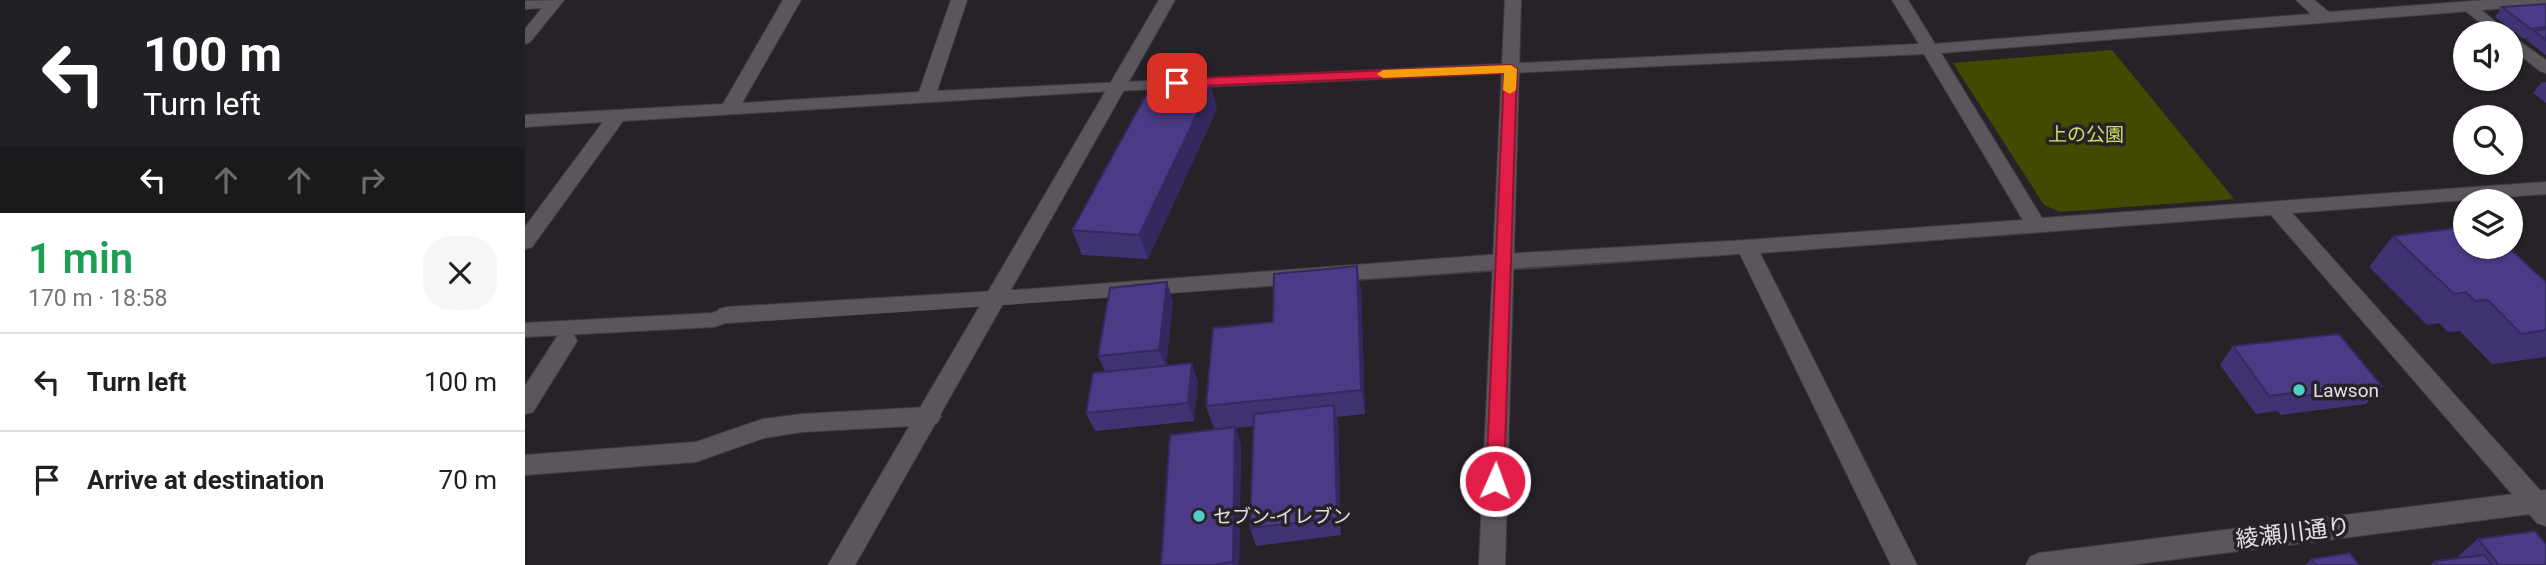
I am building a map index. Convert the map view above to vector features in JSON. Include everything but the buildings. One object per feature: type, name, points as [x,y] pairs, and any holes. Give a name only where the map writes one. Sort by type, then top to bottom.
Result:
[{"type":"street","points":[[729,109],[793,0]]},
{"type":"street","points":[[926,97],[959,0]]},
{"type":"street","points":[[841,565],[1167,0]]},
{"type":"street","points":[[1492,565],[1513,0]]},
{"type":"street","points":[[1900,0],[2036,225]]},
{"type":"street","points":[[2304,0],[2325,17]]},
{"type":"street","points":[[525,121],[1118,86],[1930,49],[2546,0]]},
{"type":"street","points":[[525,242],[617,116]]},
{"type":"street","points":[[727,315],[996,299],[1502,261],[1747,247],[2546,188]]},
{"type":"street","points":[[2276,208],[2542,506]]},
{"type":"street","points":[[1747,247],[1904,565]]},
{"type":"street","points":[[525,405],[570,335]]},
{"type":"street","points":[[525,465],[696,452],[763,429],[802,423],[929,416]]},
{"type":"street","name":"綾瀬川通り","points":[[2039,565],[2542,506]]},
{"type":"lane","points":[[525,5],[556,1]]},
{"type":"lane","points":[[525,39],[556,1]]},
{"type":"lane","points":[[2468,6],[2487,21]]},
{"type":"lane","points":[[2523,50],[2546,68]]},
{"type":"lane","points":[[525,330],[570,335],[714,320],[727,315]]},
{"type":"green space","name":"上の公園","points":[[2112,50],[2234,199],[2060,212],[2044,205],[1953,63]]},
{"type":"slow traffic","points":[[1383,74],[1511,69],[1510,90]]},
{"type":"place","name":"Lawson","points":[[2299,390]]},
{"type":"place","name":"セブン-イレブン","points":[[1199,516]]},
{"type":"route","points":[[1177,83],[1511,69],[1495,481]]}]
